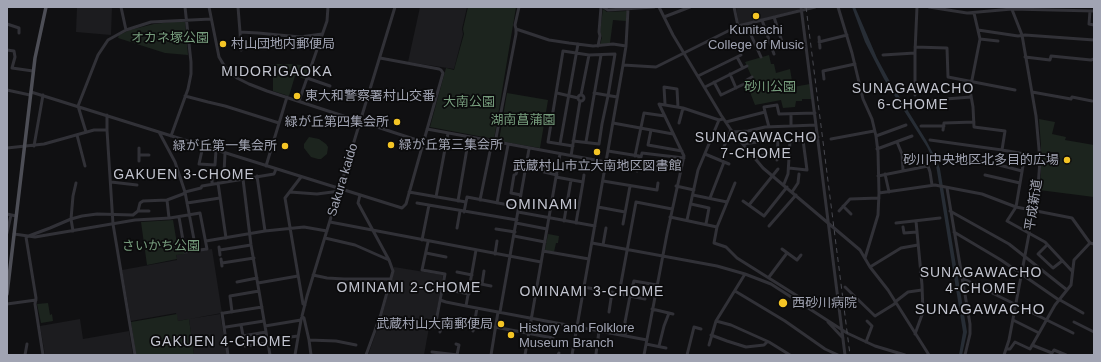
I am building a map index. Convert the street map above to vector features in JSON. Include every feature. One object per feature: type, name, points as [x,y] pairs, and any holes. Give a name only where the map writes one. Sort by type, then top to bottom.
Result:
[{"type":"main road","points":[[7,294],[30,93],[39,36],[46,7]]},
{"type":"street","points":[[121,7],[126,30]]},
{"type":"street","points":[[172,136],[191,74],[185,7]]},
{"type":"street","points":[[209,7],[219,57],[231,74],[249,84],[299,102],[423,142]]},
{"type":"street","points":[[238,7],[241,50]]},
{"type":"street","points":[[299,102],[327,21],[328,7]]},
{"type":"street","name":"Sakura kaido","points":[[295,355],[302,318],[313,275],[395,7]]},
{"type":"street","points":[[480,200],[494,142],[516,34],[515,25],[519,7]]},
{"type":"street","points":[[598,46],[602,7],[608,9],[654,7]]},
{"type":"street","points":[[659,7],[684,54],[732,131],[763,168],[788,187],[860,250],[929,355]]},
{"type":"street","points":[[664,17],[690,7]]},
{"type":"street","points":[[734,7],[738,26]]},
{"type":"street","points":[[623,66],[656,67],[738,26],[815,7]]},
{"type":"street","points":[[838,7],[855,64],[863,99],[872,119],[876,136],[879,193],[878,215],[864,258]]},
{"type":"street","points":[[915,95],[917,7]]},
{"type":"street","points":[[929,7],[974,13],[1011,8],[1047,8],[1092,11],[1089,24],[1094,25]]},
{"type":"street","points":[[572,355],[623,66],[626,46],[626,8]]},
{"type":"street","name":"平成新道","points":[[1004,355],[1007,349],[1013,320],[1034,210],[1038,187],[1040,160],[1038,129],[1022,35],[1011,8]]},
{"type":"street","points":[[802,9],[845,355]]},
{"type":"street","points":[[974,13],[980,39],[970,90],[974,127],[1005,131],[1002,150]]},
{"type":"street","points":[[772,48],[783,45],[774,17]]},
{"type":"street","points":[[86,132],[78,106],[103,45],[111,37],[126,30],[151,22],[186,19],[211,19]]},
{"type":"street","points":[[762,20],[774,54]]},
{"type":"street","points":[[7,24],[19,28],[19,33]]},
{"type":"street","points":[[746,24],[762,57]]},
{"type":"street","points":[[516,29],[549,40],[598,46],[613,44],[626,46]]},
{"type":"street","points":[[978,30],[1013,36],[1022,35],[1094,40]]},
{"type":"street","points":[[240,32],[300,37],[322,34]]},
{"type":"street","points":[[819,42],[847,35]]},
{"type":"street","points":[[819,37],[820,48]]},
{"type":"street","points":[[980,39],[998,41]]},
{"type":"street","points":[[560,144],[578,44]]},
{"type":"street","points":[[915,47],[947,48],[948,78],[1015,90]]},
{"type":"street","points":[[7,50],[14,51],[15,57],[12,68],[33,71]]},
{"type":"street","points":[[572,146],[548,142],[563,51],[589,55],[615,54],[599,144],[574,141]]},
{"type":"street","points":[[883,55],[915,53]]},
{"type":"street","points":[[578,98],[581,95],[589,55]]},
{"type":"street","points":[[586,142],[601,55]]},
{"type":"street","points":[[698,76],[739,56],[743,68]]},
{"type":"street","points":[[1025,57],[1050,60],[1051,56],[1091,60],[1094,59]]},
{"type":"street","points":[[7,90],[43,95],[340,190],[402,208],[406,204],[443,74],[439,69],[380,58]]},
{"type":"street","points":[[824,79],[823,71],[855,64]]},
{"type":"street","points":[[705,87],[747,66]]},
{"type":"street","points":[[730,74],[736,88]]},
{"type":"street","points":[[714,82],[721,95],[744,84],[752,77]]},
{"type":"street","points":[[307,78],[330,86]]},
{"type":"street","points":[[665,104],[664,87],[677,89],[678,107]]},
{"type":"street","points":[[1032,92],[1092,101]]},
{"type":"street","points":[[557,93],[578,98],[580,101],[571,156]]},
{"type":"street","points":[[594,94],[617,97]]},
{"type":"street","points":[[34,146],[43,95]]},
{"type":"street","points":[[581,95],[584,99]]},
{"type":"street","points":[[185,96],[225,106],[279,123]]},
{"type":"street","points":[[266,166],[287,97]]},
{"type":"street","points":[[933,100],[971,97]]},
{"type":"street","points":[[580,101],[584,99],[593,100]]},
{"type":"street","points":[[644,355],[676,186],[684,158],[659,104],[683,108],[725,121],[765,112]]},
{"type":"street","points":[[769,127],[764,107],[777,105],[779,114],[815,113]]},
{"type":"street","points":[[679,123],[683,108]]},
{"type":"street","points":[[785,108],[786,114]]},
{"type":"street","points":[[660,171],[637,169],[637,156],[644,113],[665,116]]},
{"type":"street","points":[[791,114],[791,126]]},
{"type":"street","points":[[108,115],[107,130],[113,224],[135,355]]},
{"type":"street","points":[[688,220],[698,170],[719,120]]},
{"type":"street","points":[[944,130],[944,123],[974,122]]},
{"type":"street","points":[[612,123],[673,134]]},
{"type":"street","points":[[732,131],[748,131],[769,127],[816,125]]},
{"type":"street","points":[[876,136],[906,125]]},
{"type":"street","points":[[921,126],[944,126]]},
{"type":"street","points":[[427,129],[606,162]]},
{"type":"street","points":[[7,148],[34,146],[94,130],[107,130]]},
{"type":"street","points":[[651,130],[648,145],[682,151]]},
{"type":"street","points":[[723,149],[732,131]]},
{"type":"street","points":[[831,139],[874,131]]},
{"type":"street","points":[[159,132],[175,162],[185,192],[196,250]]},
{"type":"street","points":[[436,197],[448,133]]},
{"type":"street","points":[[77,134],[85,166]]},
{"type":"street","points":[[877,149],[912,136]]},
{"type":"street","points":[[458,201],[469,137]]},
{"type":"street","points":[[784,184],[789,168],[790,141],[818,137]]},
{"type":"street","points":[[743,144],[778,139],[777,160]]},
{"type":"street","points":[[789,168],[807,170],[803,140]]},
{"type":"street","points":[[930,140],[1025,154],[1016,207],[1006,221],[1045,242],[1072,271]]},
{"type":"street","points":[[897,142],[902,154],[903,170]]},
{"type":"street","points":[[497,203],[508,145]]},
{"type":"street","points":[[203,146],[199,164],[215,165]]},
{"type":"street","points":[[139,148],[139,161]]},
{"type":"street","points":[[490,355],[517,221],[529,149]]},
{"type":"street","points":[[212,184],[212,173],[215,173],[216,150]]},
{"type":"street","points":[[608,151],[641,157],[642,152],[684,158]]},
{"type":"street","points":[[215,173],[224,173],[224,152]]},
{"type":"street","points":[[525,355],[560,154]]},
{"type":"street","points":[[705,154],[729,164]]},
{"type":"street","points":[[754,158],[767,154],[778,154]]},
{"type":"street","points":[[139,155],[149,155]]},
{"type":"street","points":[[962,158],[1022,171]]},
{"type":"street","points":[[710,198],[724,162]]},
{"type":"street","points":[[546,166],[558,168]]},
{"type":"street","points":[[878,176],[928,166],[932,185]]},
{"type":"street","points":[[518,168],[516,174],[514,175],[511,193],[521,195]]},
{"type":"street","points":[[26,237],[71,219],[97,214],[133,215],[138,211],[140,203],[143,201],[167,200],[185,192],[212,184],[274,174],[276,169]]},
{"type":"street","points":[[749,205],[778,169]]},
{"type":"street","points":[[544,172],[583,182]]},
{"type":"street","points":[[792,192],[798,183],[799,174]]},
{"type":"street","points":[[885,174],[889,192]]},
{"type":"street","points":[[576,222],[584,175]]},
{"type":"street","points":[[985,175],[1020,183]]},
{"type":"street","points":[[257,176],[265,231]]},
{"type":"street","points":[[301,177],[286,198],[298,276],[303,304],[305,305]]},
{"type":"street","points":[[243,179],[251,245],[270,355]]},
{"type":"street","points":[[564,221],[571,180]]},
{"type":"street","points":[[603,181],[657,190],[658,183]]},
{"type":"street","points":[[111,182],[135,184]]},
{"type":"street","points":[[73,231],[71,219],[76,183]]},
{"type":"street","points":[[218,183],[226,238]]},
{"type":"street","points":[[735,183],[717,227],[714,242],[726,247],[732,254],[798,297],[800,302]]},
{"type":"street","points":[[879,193],[932,185],[982,194],[1016,207],[1072,218],[1090,243],[1094,244]]},
{"type":"street","points":[[623,224],[630,186]]},
{"type":"street","points":[[676,186],[694,190]]},
{"type":"street","points":[[743,201],[764,216],[788,187]]},
{"type":"street","points":[[947,188],[970,334],[965,355]]},
{"type":"street","points":[[290,192],[317,194],[340,190]]},
{"type":"street","points":[[409,192],[466,202]]},
{"type":"street","points":[[360,195],[358,203],[389,260],[393,271],[392,279],[366,355]]},
{"type":"street","points":[[693,195],[727,202]]},
{"type":"street","points":[[769,226],[796,195]]},
{"type":"street","points":[[464,212],[467,197],[519,207]]},
{"type":"street","points":[[187,203],[220,198]]},
{"type":"street","points":[[839,211],[850,199],[879,198]]},
{"type":"street","points":[[167,200],[169,218]]},
{"type":"street","points":[[619,294],[636,202],[672,209]]},
{"type":"street","points":[[417,203],[517,221],[547,229]]},
{"type":"street","points":[[691,204],[709,208],[706,224]]},
{"type":"street","points":[[422,240],[428,205]]},
{"type":"street","points":[[843,206],[851,214]]},
{"type":"street","points":[[598,207],[625,212]]},
{"type":"street","points":[[138,211],[149,211]]},
{"type":"street","points":[[457,228],[460,211]]},
{"type":"street","points":[[950,211],[1009,244],[1067,290]]},
{"type":"street","points":[[518,212],[595,226]]},
{"type":"street","points":[[14,234],[26,237],[35,237],[143,219],[179,217],[200,213],[207,249],[185,252],[179,217]]},
{"type":"street","points":[[7,214],[16,216]]},
{"type":"street","points":[[7,233],[11,215]]},
{"type":"street","points":[[670,217],[717,227]]},
{"type":"street","points":[[896,223],[940,218]]},
{"type":"street","points":[[915,334],[923,312],[916,221]]},
{"type":"street","points":[[330,222],[428,242],[541,262]]},
{"type":"street","points":[[206,241],[290,228],[308,227],[327,231]]},
{"type":"street","points":[[903,227],[904,233],[917,232]]},
{"type":"street","points":[[603,245],[606,228]]},
{"type":"street","points":[[496,229],[545,242]]},
{"type":"street","points":[[954,232],[1059,300],[1083,313]]},
{"type":"street","points":[[26,237],[43,355]]},
{"type":"street","points":[[325,238],[355,245],[389,260]]},
{"type":"street","points":[[495,254],[497,241]]},
{"type":"street","points":[[428,242],[422,270],[445,274],[435,327],[441,328],[440,332]]},
{"type":"street","points":[[592,243],[717,266],[745,274],[771,284],[842,330],[866,342],[905,355]]},
{"type":"street","points":[[1007,349],[1010,349],[1015,342],[1029,349],[1059,300],[1071,285],[1074,260],[1090,243]]},
{"type":"street","points":[[220,255],[220,249],[251,245]]},
{"type":"street","points":[[870,267],[901,248],[918,245]]},
{"type":"street","points":[[1047,245],[1038,254],[1054,268],[1062,261]]},
{"type":"street","points":[[782,248],[797,260],[802,255]]},
{"type":"street","points":[[466,306],[476,250]]},
{"type":"street","points":[[543,250],[589,260]]},
{"type":"street","points":[[426,253],[446,257]]},
{"type":"street","points":[[768,278],[788,253]]},
{"type":"street","points":[[221,259],[222,264],[254,258]]},
{"type":"street","points":[[482,284],[484,271]]},
{"type":"street","points":[[457,272],[472,274]]},
{"type":"street","points":[[709,345],[716,322],[745,274]]},
{"type":"street","points":[[313,275],[344,279],[392,279]]},
{"type":"street","points":[[258,283],[298,276]]},
{"type":"street","points":[[237,282],[257,278]]},
{"type":"street","points":[[962,278],[1073,333]]},
{"type":"street","points":[[625,336],[626,327],[624,322],[634,281],[657,285]]},
{"type":"street","points":[[471,282],[491,286]]},
{"type":"street","points":[[584,287],[645,300]]},
{"type":"street","points":[[844,287],[875,316],[908,292],[922,290]]},
{"type":"street","points":[[232,312],[230,296],[259,291]]},
{"type":"street","points":[[454,291],[468,294]]},
{"type":"street","points":[[735,291],[785,321],[825,349],[838,355]]},
{"type":"street","points":[[608,312],[612,292]]},
{"type":"street","points":[[7,304],[36,300]]},
{"type":"street","points":[[440,300],[625,336],[666,348]]},
{"type":"street","points":[[228,355],[223,313],[262,307]]},
{"type":"street","points":[[473,331],[477,308]]},
{"type":"street","points":[[652,309],[671,314],[664,326],[659,346]]},
{"type":"street","points":[[265,326],[304,318],[311,355]]},
{"type":"street","points":[[826,320],[830,326],[843,338]]},
{"type":"street","points":[[1013,320],[1039,333]]},
{"type":"street","points":[[226,328],[264,321]]},
{"type":"street","points":[[866,342],[872,326],[867,321]]},
{"type":"street","points":[[716,322],[731,325],[790,355]]},
{"type":"street","points":[[1074,322],[1094,332]]},
{"type":"street","points":[[241,325],[245,346],[298,336]]},
{"type":"street","points":[[495,327],[553,338]]},
{"type":"street","points":[[687,355],[694,327],[701,329]]},
{"type":"street","points":[[596,354],[599,331]]},
{"type":"street","points":[[243,336],[266,332]]},
{"type":"street","points":[[711,335],[746,347],[764,345],[767,342]]},
{"type":"street","points":[[309,340],[336,341],[356,345]]},
{"type":"street","points":[[24,355],[27,344]]},
{"type":"street","points":[[432,352],[458,355],[459,344],[456,344]]},
{"type":"street","points":[[1032,345],[1052,353],[1054,350],[1066,355]]},
{"type":"shaded area","points":[[77,7],[112,7],[111,35],[76,32]]},
{"type":"shaded area","points":[[420,7],[467,7],[462,29],[463,34],[454,69],[408,62]]},
{"type":"shaded area","name":"Kunitachi College of Music","points":[[736,7],[809,7],[739,25]]},
{"type":"shaded area","points":[[852,7],[855,7],[877,58],[926,140],[940,169],[967,332],[962,355],[959,355],[963,332],[936,165],[927,147],[884,79],[865,42]]},
{"type":"shaded area","points":[[212,249],[222,313],[178,321],[176,313],[131,321],[122,270],[177,260],[176,255]]},
{"type":"shaded area","points":[[394,267],[443,275],[435,321],[382,316]]},
{"type":"shaded area","points":[[220,314],[227,355],[194,355],[189,319]]},
{"type":"shaded area","points":[[382,316],[430,322],[424,355],[368,355]]},
{"type":"shaded area","points":[[80,319],[83,339],[129,331],[133,355],[45,355],[40,326]]},
{"type":"green space","name":"大南公園","points":[[468,7],[516,7],[494,139],[430,127],[446,68],[454,70],[464,34],[463,29]]},
{"type":"green space","points":[[603,9],[607,12],[627,11],[626,21],[613,20],[610,43],[600,45],[602,37],[600,32]]},
{"type":"green space","name":"オカネ塚公園","points":[[185,22],[188,55],[165,53],[118,38],[119,35],[130,30],[154,24]]},
{"type":"green space","name":"砂川公園","points":[[769,55],[771,64],[774,64],[776,73],[790,69],[793,87],[810,84],[812,99],[802,99],[802,101],[796,101],[795,107],[783,108],[781,100],[755,105],[748,87],[755,84],[745,62]]},
{"type":"green space","points":[[273,64],[311,66],[305,79],[295,76],[289,96],[273,91]]},
{"type":"green space","name":"湖南菖蒲園","points":[[507,93],[548,100],[540,148],[499,141]]},
{"type":"green space","name":"砂川中央地区北多目的広場","points":[[1039,119],[1055,122],[1052,134],[1066,137],[1065,140],[1094,145],[1094,197],[1039,190],[1041,174],[1041,146]]},
{"type":"green space","points":[[309,137],[319,139],[328,147],[327,154],[321,159],[311,157],[304,148],[304,144]]},
{"type":"green space","name":"さいかち公園","points":[[173,220],[177,244],[183,244],[185,254],[176,255],[177,259],[147,265],[141,222]]},
{"type":"green space","points":[[548,234],[559,236],[554,252],[545,250]]},
{"type":"green space","points":[[48,303],[50,315],[52,314],[53,321],[41,323],[37,304]]},
{"type":"green space","points":[[177,314],[178,321],[189,319],[194,355],[136,355],[131,322]]},
{"type":"railway","points":[[806,7],[850,355]]},
{"type":"place","name":"Kunitachi College of Music","points":[[756,16]]},
{"type":"place","name":"村山団地内郵便局","points":[[223,44]]},
{"type":"place","name":"東大和警察署村山交番","points":[[297,96]]},
{"type":"place","name":"緑が丘第四集会所","points":[[397,122]]},
{"type":"place","name":"緑が丘第三集会所","points":[[391,145]]},
{"type":"place","name":"緑が丘第一集会所","points":[[285,146]]},
{"type":"place","name":"武蔵村山市立大南地区図書館","points":[[597,152]]},
{"type":"place","name":"砂川中央地区北多目的広場","points":[[1067,160]]},
{"type":"place","name":"西砂川病院","points":[[783,303]]},
{"type":"place","name":"武蔵村山大南郵便局","points":[[501,324]]},
{"type":"place","name":"History and Folklore Museum Branch","points":[[511,335]]},
{"type":"district","name":"MIDORIGAOKA","points":[[277,72]]},
{"type":"district","name":"SUNAGAWACHO 6-CHOME","points":[[913,98]]},
{"type":"district","name":"SUNAGAWACHO 7-CHOME","points":[[756,146]]},
{"type":"district","name":"GAKUEN 3-CHOME","points":[[184,175]]},
{"type":"district","name":"OMINAMI","points":[[542,205]]},
{"type":"district","name":"SUNAGAWACHO 4-CHOME","points":[[981,282]]},
{"type":"district","name":"OMINAMI 2-CHOME","points":[[409,288]]},
{"type":"district","name":"OMINAMI 3-CHOME","points":[[592,292]]},
{"type":"district","name":"SUNAGAWACHO","points":[[980,310]]},
{"type":"district","name":"GAKUEN 4-CHOME","points":[[221,342]]}]
